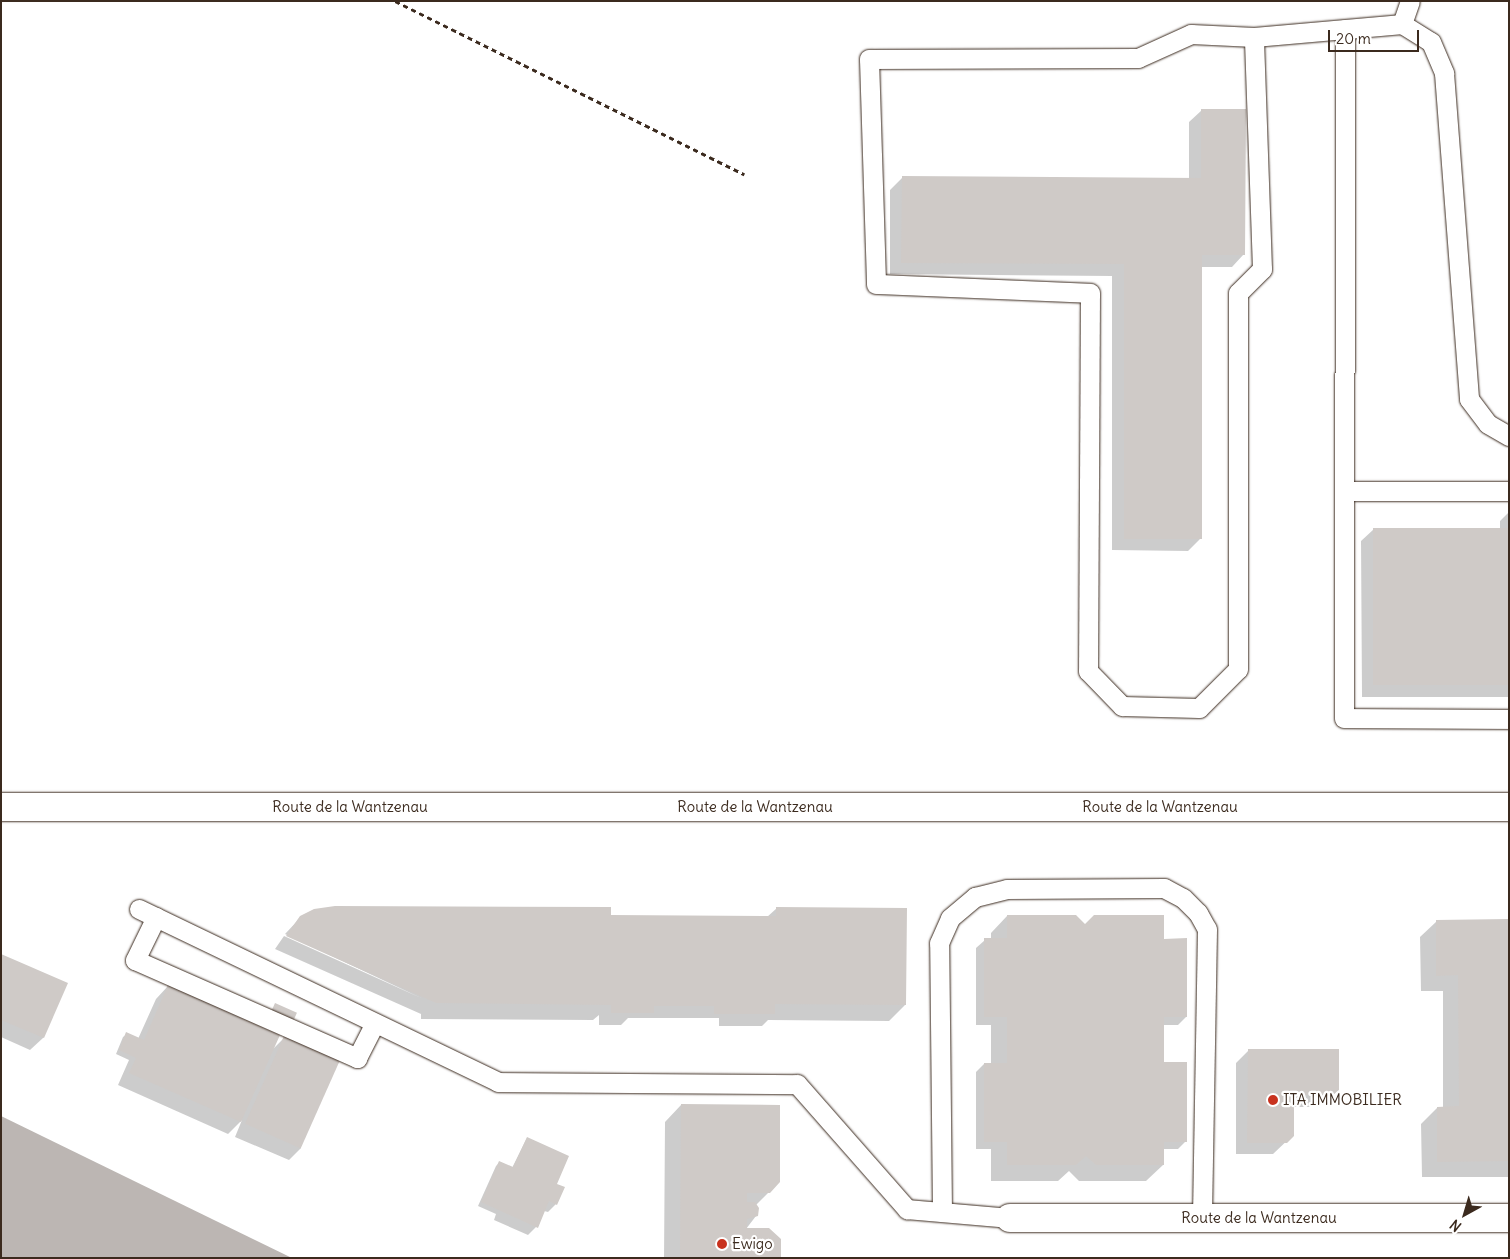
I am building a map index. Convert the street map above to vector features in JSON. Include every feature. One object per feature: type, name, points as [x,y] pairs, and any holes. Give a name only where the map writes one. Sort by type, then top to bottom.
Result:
[{"type":"main road","name":"Route de la Wantzenau","points":[[1,807],[1509,807]]},
{"type":"main road","name":"Route de la Wantzenau","points":[[1010,1218],[1509,1218]]},
{"type":"lane","points":[[1402,24],[1410,1]]},
{"type":"lane","points":[[1254,37],[1262,269],[1238,293],[1238,669],[1199,708],[1122,706],[1088,672],[1090,293],[876,284],[869,59],[1138,58],[1191,34],[1254,37],[1402,24],[1430,42],[1444,73],[1469,399],[1488,424],[1509,436]]},
{"type":"lane","points":[[1345,29],[1344,718],[1509,719]]},
{"type":"lane","points":[[1344,491],[1509,491]]},
{"type":"lane","points":[[942,1212],[939,943],[950,918],[975,897],[1006,889],[1164,888],[1183,898],[1198,913],[1207,930],[1202,1218]]},
{"type":"lane","points":[[375,1023],[357,1058],[135,960],[148,913],[498,1082],[797,1084],[907,1209],[1010,1218]]},
{"type":"path","points":[[395,1],[744,174]]},
{"type":"shaded area","points":[[1,1116],[292,1258],[1,1258]]},
{"type":"building","points":[[1201,109],[1246,109],[1245,255],[1202,255],[1202,539],[1124,539],[1124,264],[901,263],[902,176],[1201,178]]},
{"type":"building","points":[[1373,528],[1509,528],[1509,685],[1373,685]]},
{"type":"building","points":[[335,906],[611,907],[611,915],[776,916],[776,907],[907,908],[906,1005],[775,1004],[775,1014],[714,1014],[714,1006],[654,1006],[654,1013],[611,1013],[611,1005],[436,1003],[286,936],[300,916],[314,909]]},
{"type":"building","points":[[1007,915],[1076,915],[1085,924],[1094,915],[1164,915],[1164,939],[1187,938],[1187,1017],[1164,1017],[1164,1062],[1187,1062],[1187,1142],[1164,1142],[1164,1165],[1096,1165],[1086,1156],[1076,1165],[1007,1165],[1007,1142],[984,1142],[984,1063],[1007,1063],[1007,1017],[984,1017],[984,938],[1007,938]]},
{"type":"building","points":[[1509,919],[1509,1161],[1437,1162],[1437,1107],[1459,1106],[1458,975],[1436,976],[1436,920]]},
{"type":"building","points":[[1,954],[68,983],[44,1038],[1,1020]]},
{"type":"building","points":[[168,985],[280,1035],[241,1122],[129,1073],[136,1058],[119,1050],[126,1032],[144,1040]]},
{"type":"building","points":[[275,1003],[297,1013],[292,1024],[270,1014]]},
{"type":"building","points":[[284,1036],[340,1061],[301,1149],[245,1124]]},
{"type":"building","name":"ITA IMMOBILIER","points":[[1248,1049],[1339,1049],[1339,1090],[1333,1095],[1303,1095],[1294,1105],[1294,1136],[1287,1143],[1247,1143]]},
{"type":"building","points":[[681,1104],[780,1105],[780,1182],[770,1193],[747,1193],[747,1202],[755,1202],[759,1208],[758,1216],[747,1219],[747,1228],[769,1228],[781,1239],[781,1258],[680,1258]]},
{"type":"building","points":[[527,1137],[569,1156],[557,1184],[565,1187],[557,1205],[549,1201],[538,1228],[481,1202],[499,1161],[513,1167]]},
{"type":"place","name":"ITA IMMOBILIER","points":[[1273,1100]]},
{"type":"place","name":"Ewigo","points":[[722,1244]]}]
